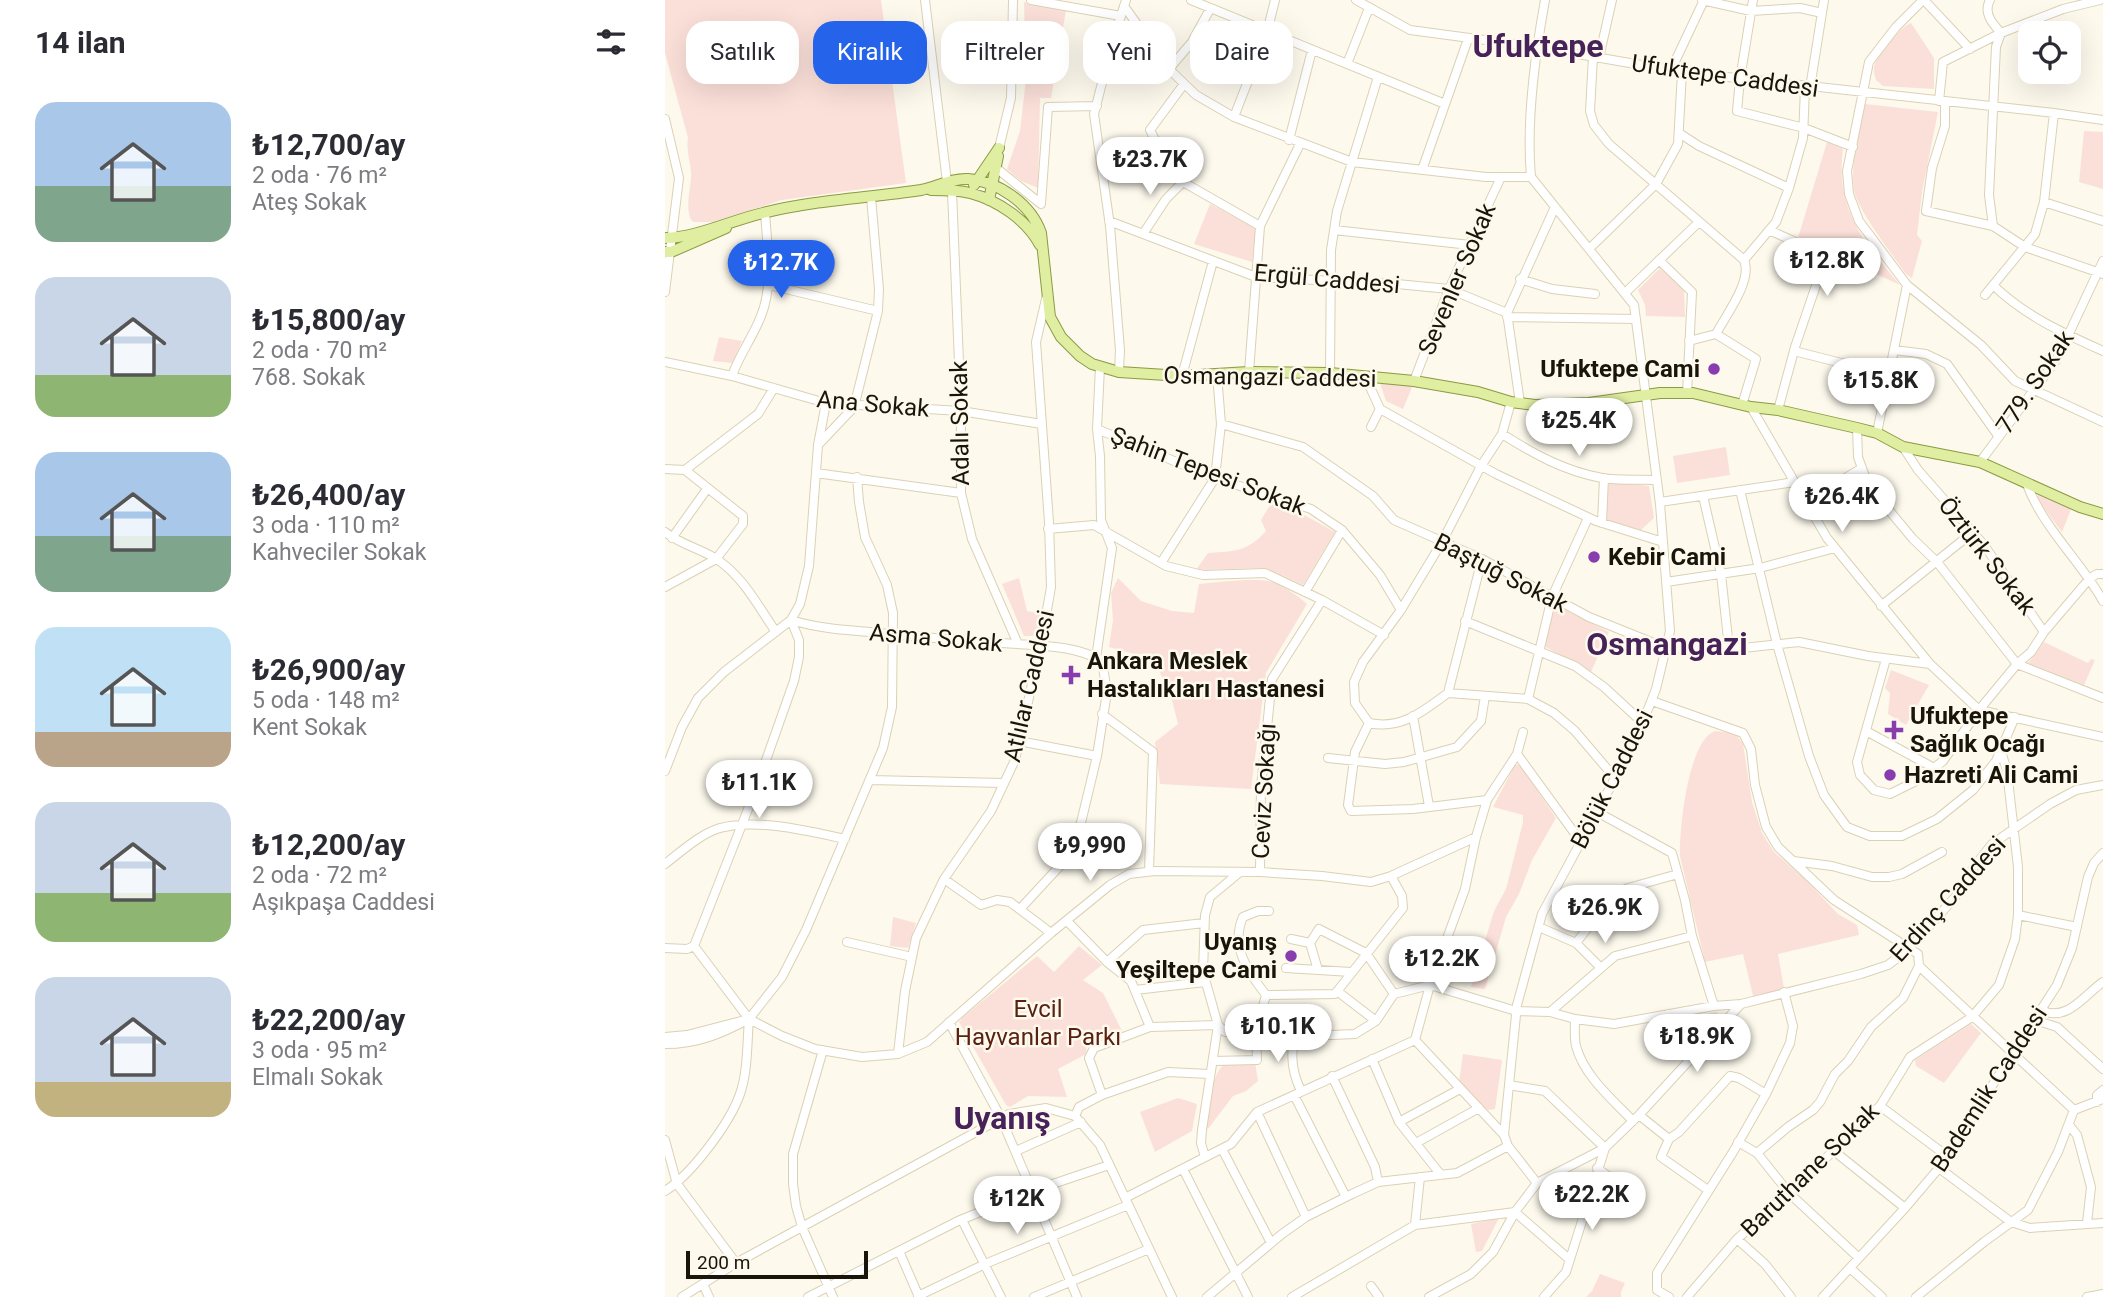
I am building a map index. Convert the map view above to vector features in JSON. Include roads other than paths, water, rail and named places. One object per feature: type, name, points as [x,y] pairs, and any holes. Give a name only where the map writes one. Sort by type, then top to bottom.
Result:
[{"type":"main road","points":[[969,192],[999,148]]},
{"type":"main road","points":[[989,200],[999,148]]},
{"type":"main road","points":[[669,238],[765,212],[949,186],[964,178],[977,180]]},
{"type":"main road","name":"Osmangazi Caddesi","points":[[977,180],[1016,199],[1031,212],[1041,233],[1050,317],[1061,337],[1080,356],[1100,367],[1119,372],[1182,376],[1249,372],[1365,376],[1478,392],[1516,403],[1588,403],[1646,395],[1687,393],[1857,428],[1877,433],[1903,447],[1980,462],[2080,507],[2103,514]]},
{"type":"main road","points":[[949,186],[989,200],[1025,225],[1043,249]]},
{"type":"main road","points":[[668,252],[765,212]]},
{"type":"street","name":"Adalı Sokak","points":[[925,0],[949,186],[961,411],[961,493],[972,539],[1018,644]]},
{"type":"street","points":[[999,148],[1011,98],[1013,0]]},
{"type":"street","points":[[1031,0],[1121,16]]},
{"type":"street","points":[[1191,0],[1240,21]]},
{"type":"street","points":[[1270,21],[1275,0]]},
{"type":"street","name":"Ufuktepe Caddesi","points":[[1356,0],[1410,30],[1537,47],[1682,72],[2103,120]]},
{"type":"street","points":[[1176,76],[1196,96],[1234,117],[1352,162],[1501,177],[1531,177],[1529,158],[1543,0]]},
{"type":"street","points":[[1612,0],[1596,57],[1590,111],[1594,125],[1608,144],[1744,260],[1747,267],[1746,280],[1716,334],[1689,341]]},
{"type":"street","points":[[1671,70],[1703,0],[1751,11],[1800,8],[1822,12]]},
{"type":"street","points":[[1753,0],[1737,111],[1804,128],[1853,146]]},
{"type":"street","points":[[1744,260],[1776,222],[1789,188],[1803,138],[1807,87],[1824,0]]},
{"type":"street","points":[[1971,50],[1924,0],[1896,27],[1870,62],[1847,171],[1852,203],[1859,221],[1907,285],[1981,345],[2015,381],[2103,422]]},
{"type":"street","points":[[1990,0],[1990,21],[2001,33]]},
{"type":"street","points":[[2100,0],[2062,5],[1943,62],[1942,101],[1945,127],[1932,168],[1926,211],[1993,226],[2025,247],[2101,273]]},
{"type":"street","points":[[1119,372],[1120,350],[1109,221],[1094,114],[1125,3]]},
{"type":"street","points":[[1125,3],[1137,21]]},
{"type":"street","points":[[1347,64],[1369,8]]},
{"type":"street","points":[[1176,61],[1192,42],[1210,9]]},
{"type":"street","points":[[1993,226],[1989,195],[1996,47],[2001,33]]},
{"type":"street","points":[[1422,170],[1468,39]]},
{"type":"street","points":[[1293,42],[1445,104]]},
{"type":"street","points":[[1289,140],[1312,50]]},
{"type":"street","points":[[1589,249],[1655,184],[1678,144],[1682,72]]},
{"type":"street","points":[[1330,373],[1331,250],[1337,211],[1378,77]]},
{"type":"street","points":[[1184,84],[1150,130],[1165,159],[1183,182],[1260,226]]},
{"type":"street","points":[[1234,117],[1247,84]]},
{"type":"street","points":[[995,167],[1041,204],[1048,107],[1097,106]]},
{"type":"street","points":[[1985,295],[2035,234],[2044,202],[2054,113]]},
{"type":"street","points":[[665,119],[679,178],[669,238],[665,292]]},
{"type":"street","points":[[1679,132],[1699,146],[1789,188]]},
{"type":"street","points":[[1249,372],[1260,226],[1300,144]]},
{"type":"street","name":"Sevenler Sokak","points":[[1414,381],[1449,289],[1501,177]]},
{"type":"street","name":"Bölük Caddesi","points":[[1504,1135],[1516,1011],[1542,914],[1643,723],[1652,701],[1670,631],[1660,502],[1634,305],[1531,177]]},
{"type":"street","points":[[1143,234],[1166,199],[1183,182]]},
{"type":"street","points":[[818,445],[854,407],[878,311],[871,197]]},
{"type":"street","points":[[2044,202],[2103,221]]},
{"type":"street","points":[[1555,207],[1520,279],[1507,315],[1516,403],[1502,434],[1481,466],[1442,542],[1401,610],[1363,662],[1354,682],[1355,703],[1369,723],[1385,726],[1413,716],[1448,693],[1528,699],[1554,713],[1615,778]]},
{"type":"street","points":[[732,376],[761,319],[769,285],[765,212]]},
{"type":"street","name":"Ergül Caddesi","points":[[1109,221],[1256,277],[1449,289],[1507,315]]},
{"type":"street","points":[[1625,293],[1699,222]]},
{"type":"street","points":[[1334,230],[1470,246]]},
{"type":"street","points":[[1769,230],[1822,254],[1823,262],[1794,351],[1779,410]]},
{"type":"street","points":[[1660,260],[1692,292],[1687,393]]},
{"type":"street","points":[[1182,376],[1213,261]]},
{"type":"street","name":"779. Sokak","points":[[1980,462],[2057,359],[2101,273],[2103,261]]},
{"type":"street","points":[[1520,279],[1552,289],[1595,294]]},
{"type":"street","points":[[769,285],[878,311]]},
{"type":"street","points":[[1877,433],[1907,285]]},
{"type":"street","points":[[1993,285],[2031,316],[2103,351]]},
{"type":"street","name":"Atlılar Caddesi","points":[[898,1054],[905,990],[916,937],[944,879],[991,811],[1015,760],[1041,644],[1051,586],[1036,342],[1048,293]]},
{"type":"street","points":[[1507,315],[1636,319]]},
{"type":"street","points":[[1716,334],[1756,359],[1747,406],[1835,548],[1930,664],[1979,710],[2103,737]]},
{"type":"street","points":[[1894,350],[1926,354],[1947,364],[1999,437]]},
{"type":"street","points":[[1794,351],[1889,375]]},
{"type":"street","name":"Ana Sokak","points":[[665,362],[732,376],[826,403],[854,407],[961,411],[1042,424]]},
{"type":"street","points":[[1020,909],[1070,852],[1079,831],[1097,756],[1107,692],[1102,661],[1096,658],[1112,548],[1101,520],[1097,429],[1100,367]]},
{"type":"street","points":[[1161,563],[1215,478],[1221,424],[1217,374]]},
{"type":"street","points":[[1365,376],[1380,409],[1481,466],[1588,518],[1663,542]]},
{"type":"street","points":[[685,470],[758,414],[774,388]]},
{"type":"street","points":[[665,771],[682,727],[698,698],[725,672],[791,620],[800,604],[809,566],[818,445],[826,403]]},
{"type":"street","points":[[1371,427],[1380,409]]},
{"type":"street","name":"Baştuğ Sokak","points":[[1221,424],[1303,447],[1373,496],[1394,520],[1482,559],[1589,617],[1666,648],[1728,648],[1799,642],[1886,659],[1930,664]]},
{"type":"street","points":[[1857,428],[1858,457],[1868,485],[1937,562],[2017,664],[2103,698]]},
{"type":"street","name":"Şahin Tepesi Sokak","points":[[1097,429],[1215,478],[1311,509],[1342,530],[1380,575],[1401,610]]},
{"type":"street","points":[[1502,434],[1540,458],[1572,471],[1605,478],[1657,480]]},
{"type":"street","name":"Öztürk Sokak","points":[[1903,447],[1919,470],[1973,532],[2044,632]]},
{"type":"street","points":[[1806,502],[1862,468]]},
{"type":"street","points":[[665,469],[685,470],[743,516],[743,524],[716,559],[665,587]]},
{"type":"street","points":[[816,473],[961,493]]},
{"type":"street","points":[[665,1044],[692,1042],[718,1035],[749,1019],[782,977],[806,930],[883,748],[892,707],[893,613],[887,585],[865,537],[857,477]]},
{"type":"street","points":[[1602,523],[1605,478]]},
{"type":"street","points":[[1660,502],[1795,482]]},
{"type":"street","points":[[2026,482],[2033,501],[2090,578],[2103,601]]},
{"type":"street","points":[[707,489],[669,535],[716,559],[738,577],[776,632]]},
{"type":"street","points":[[1740,490],[1777,645],[1809,757],[1824,795],[1847,827],[1870,836],[1902,836],[1937,819],[1973,790],[1997,761],[2015,718]]},
{"type":"street","points":[[1703,496],[1721,574],[1728,648]]},
{"type":"street","points":[[1528,699],[1552,597],[1588,518]]},
{"type":"street","points":[[1048,528],[1094,524],[1105,533],[1161,563],[1203,575],[1265,573],[1322,600],[1384,635]]},
{"type":"street","points":[[1305,592],[1342,530]]},
{"type":"street","points":[[1881,606],[1973,532]]},
{"type":"street","points":[[1666,582],[1760,568],[1835,548]]},
{"type":"street","points":[[1448,693],[1482,559]]},
{"type":"street","points":[[1886,659],[1857,762],[1860,775],[1874,790],[1890,794],[1918,780],[1943,761],[1979,710],[2017,664],[2031,652],[2044,632],[2090,578],[2103,574]]},
{"type":"street","name":"Ceviz Sokağı","points":[[1260,872],[1261,786],[1272,679],[1322,600]]},
{"type":"street","points":[[665,948],[687,949],[694,946],[741,825],[794,681],[799,640],[791,620]]},
{"type":"street","name":"Asma Sokak","points":[[791,620],[813,627],[892,635],[1041,644],[1096,658]]},
{"type":"street","points":[[1465,621],[1575,666],[1604,687],[1643,723]]},
{"type":"street","points":[[1328,758],[1385,764],[1457,747],[1481,721],[1485,696]]},
{"type":"street","points":[[1652,701],[1743,733],[1751,749],[1755,785],[1766,827],[1778,847],[1834,900],[1917,954],[1919,966],[1903,998],[1871,1027],[1848,1061],[1835,1074],[1813,1110],[1757,1153]]},
{"type":"street","points":[[1102,714],[1153,752],[1149,872]]},
{"type":"street","points":[[1413,716],[1429,806]]},
{"type":"street","points":[[1369,723],[1353,761],[1347,805],[1351,811],[1372,812],[1487,800]]},
{"type":"street","points":[[1866,731],[1934,768]]},
{"type":"street","points":[[1415,1040],[1430,985],[1465,889],[1487,800],[1517,754],[1523,732]]},
{"type":"street","points":[[1019,741],[1097,756]]},
{"type":"street","name":"Baruthane Sokak","points":[[1687,1297],[1737,1239],[1880,1106],[1910,1057],[1972,1017],[1999,985],[2015,939],[2018,915],[2018,867],[2007,771],[2001,751]]},
{"type":"street","points":[[1517,754],[1581,842]]},
{"type":"street","points":[[870,780],[1004,783]]},
{"type":"street","name":"Erdinç Caddesi","points":[[1430,985],[1516,1011],[1549,1012],[1614,1024],[1714,1006],[1741,1004],[1879,968],[1888,965],[1909,949],[1955,896],[1992,844],[2012,828],[2076,790],[2103,785]]},
{"type":"street","points":[[1597,812],[1672,853],[1692,936],[1714,1006]]},
{"type":"street","points":[[665,863],[695,841],[719,828],[741,825],[787,828],[845,839]]},
{"type":"street","points":[[694,946],[749,1019],[782,1036],[823,1050],[862,1057],[898,1054],[927,1042],[1051,933],[1110,885],[1129,874],[1260,872],[1371,882],[1391,876],[1476,837]]},
{"type":"street","points":[[1793,861],[1832,866],[1873,877],[1889,877],[1902,874],[1942,852]]},
{"type":"street","name":"Bademlik Caddesi","points":[[1823,1297],[1939,1168],[2057,985],[2072,948],[2088,877],[2094,863],[2103,853]]},
{"type":"street","points":[[1205,1157],[1201,1143],[1218,1026],[1203,972],[1204,923],[1210,897],[1240,872]]},
{"type":"street","points":[[1576,943],[1613,895],[1678,874]]},
{"type":"street","points":[[1266,995],[1335,994],[1403,908],[1402,896],[1391,876]]},
{"type":"street","points":[[944,879],[981,905],[1003,900],[1020,909],[1051,933]]},
{"type":"street","points":[[1266,995],[1243,963],[1239,926],[1243,917],[1258,911],[1269,911]]},
{"type":"street","points":[[2018,915],[2077,927]]},
{"type":"street","points":[[1067,921],[1107,962],[1131,981],[1150,1027]]},
{"type":"street","points":[[1107,962],[1143,930],[1204,923]]},
{"type":"street","points":[[1539,927],[1576,943],[1601,968]]},
{"type":"street","points":[[1318,970],[1310,943],[1319,929],[1366,953],[1394,994]]},
{"type":"street","points":[[1549,1012],[1615,956],[1692,936]]},
{"type":"street","points":[[1291,939],[1310,943]]},
{"type":"street","points":[[847,942],[912,957]]},
{"type":"street","points":[[1919,966],[2074,1110]]},
{"type":"street","points":[[1286,968],[1351,972]]},
{"type":"street","points":[[1135,990],[1205,982]]},
{"type":"street","points":[[2038,1014],[2060,1014],[2076,1005],[2103,982]]},
{"type":"street","points":[[1102,1095],[1089,1058],[1094,1048],[1150,1027],[1218,1026],[1225,1032],[1355,1034],[1376,1021],[1394,994],[1430,985]]},
{"type":"street","points":[[1337,991],[1376,1021]]},
{"type":"street","points":[[1669,1297],[1657,1290],[1657,1273],[1766,1094],[1790,1043],[1793,1026],[1784,992]]},
{"type":"street","points":[[1214,1062],[1257,1060],[1256,1033],[1266,995]]},
{"type":"street","points":[[1430,1297],[1471,1274],[1493,1252],[1515,1212],[1537,1182],[1605,1148],[1741,1004]]},
{"type":"street","points":[[1668,1014],[1689,1061]]},
{"type":"street","points":[[2038,1014],[2059,1029],[2103,1069]]},
{"type":"street","points":[[1575,1018],[1576,1045],[1583,1064],[1596,1082],[1636,1118],[1669,1139]]},
{"type":"street","points":[[665,1037],[687,1035],[749,1019]]},
{"type":"street","points":[[665,1191],[677,1184],[703,1155],[740,1094],[749,1019]]},
{"type":"street","points":[[949,1022],[1001,1118],[1077,1297]]},
{"type":"street","points":[[1296,1035],[1292,1060],[1298,1093],[1346,1197]]},
{"type":"street","points":[[899,1251],[919,1296],[1126,1202],[1231,1144],[1257,1112],[1415,1040]]},
{"type":"street","points":[[1415,1040],[1504,1135],[1508,1146],[1537,1182]]},
{"type":"street","points":[[823,1050],[793,1154],[796,1206],[802,1227],[833,1297]]},
{"type":"street","points":[[1372,1059],[1399,1122],[1441,1175]]},
{"type":"street","points":[[1078,1119],[1079,1108],[1102,1095],[1168,1073],[1209,1074]]},
{"type":"street","points":[[1332,1076],[1375,1167],[1378,1182]]},
{"type":"street","points":[[1708,1190],[1661,1157],[1669,1139],[1679,1132],[1730,1076],[1739,1078],[1766,1094]]},
{"type":"street","points":[[1509,1085],[1545,1091],[1605,1148]]},
{"type":"street","points":[[1399,1122],[1460,1089]]},
{"type":"street","points":[[2074,1110],[2100,1100],[2097,1095],[2103,1090]]},
{"type":"street","points":[[1880,1106],[1947,1156]]},
{"type":"street","points":[[682,1297],[736,1263],[1001,1118],[1009,1114],[1045,1108],[1078,1119],[1100,1145],[1172,1297]]},
{"type":"street","points":[[1416,1143],[1479,1108]]},
{"type":"street","points":[[1916,1297],[2028,1210],[2058,1152],[2074,1110]]},
{"type":"street","points":[[1257,1112],[1306,1217]]},
{"type":"street","points":[[1016,1152],[1078,1119]]},
{"type":"street","points":[[2069,1125],[2077,1135],[2091,1187],[2087,1223]]},
{"type":"street","points":[[665,1140],[677,1184],[736,1263]]},
{"type":"street","points":[[1738,1142],[1757,1153],[1789,1193],[1859,1258]]},
{"type":"street","points":[[1207,1297],[1306,1217],[1378,1182],[1457,1173],[1508,1146]]},
{"type":"street","points":[[1544,1297],[1566,1272],[1605,1148]]},
{"type":"street","points":[[1222,1149],[1272,1243]]},
{"type":"street","points":[[1834,1151],[1905,1208]]},
{"type":"street","points":[[809,1297],[961,1220],[1032,1191],[1109,1165]]},
{"type":"street","points":[[1597,1168],[1638,1198]]},
{"type":"street","points":[[1939,1168],[2011,1222],[2031,1228],[2103,1223]]},
{"type":"street","points":[[1183,1169],[1248,1297]]},
{"type":"street","points":[[1415,1225],[1420,1177]]},
{"type":"street","points":[[1292,1297],[1415,1225],[1515,1212],[1569,1259]]},
{"type":"street","points":[[961,1220],[1001,1297]]},
{"type":"street","points":[[1737,1239],[1765,1264],[1791,1297]]},
{"type":"street","points":[[1034,1297],[1149,1249]]},
{"type":"street","points":[[1850,1268],[1882,1297]]},
{"type":"street","points":[[703,1284],[709,1297]]},
{"type":"street","points":[[1371,1286],[1379,1297]]},
{"type":"street","points":[[2087,1297],[2103,1294]]},
{"type":"place","name":"Ufuktepe Cami","points":[[1714,369]]},
{"type":"place","name":"Kebir Cami","points":[[1594,557]]},
{"type":"place","name":"Ankara Meslek Hastalıkları Hastanesi","points":[[1071,675]]},
{"type":"place","name":"Ufuktepe Sağlık Ocağı","points":[[1894,730]]},
{"type":"place","name":"Hazreti Ali Cami","points":[[1890,775]]},
{"type":"place","name":"Uyanış Yeşiltepe Cami","points":[[1291,956]]},
{"type":"district","name":"Ufuktepe","points":[[1538,46]]},
{"type":"district","name":"Osmangazi","points":[[1667,644]]},
{"type":"district","name":"Uyanış","points":[[1002,1118]]},
{"type":"park label","name":"Evcil Hayvanlar Parkı","points":[[1038,1023]]}]
